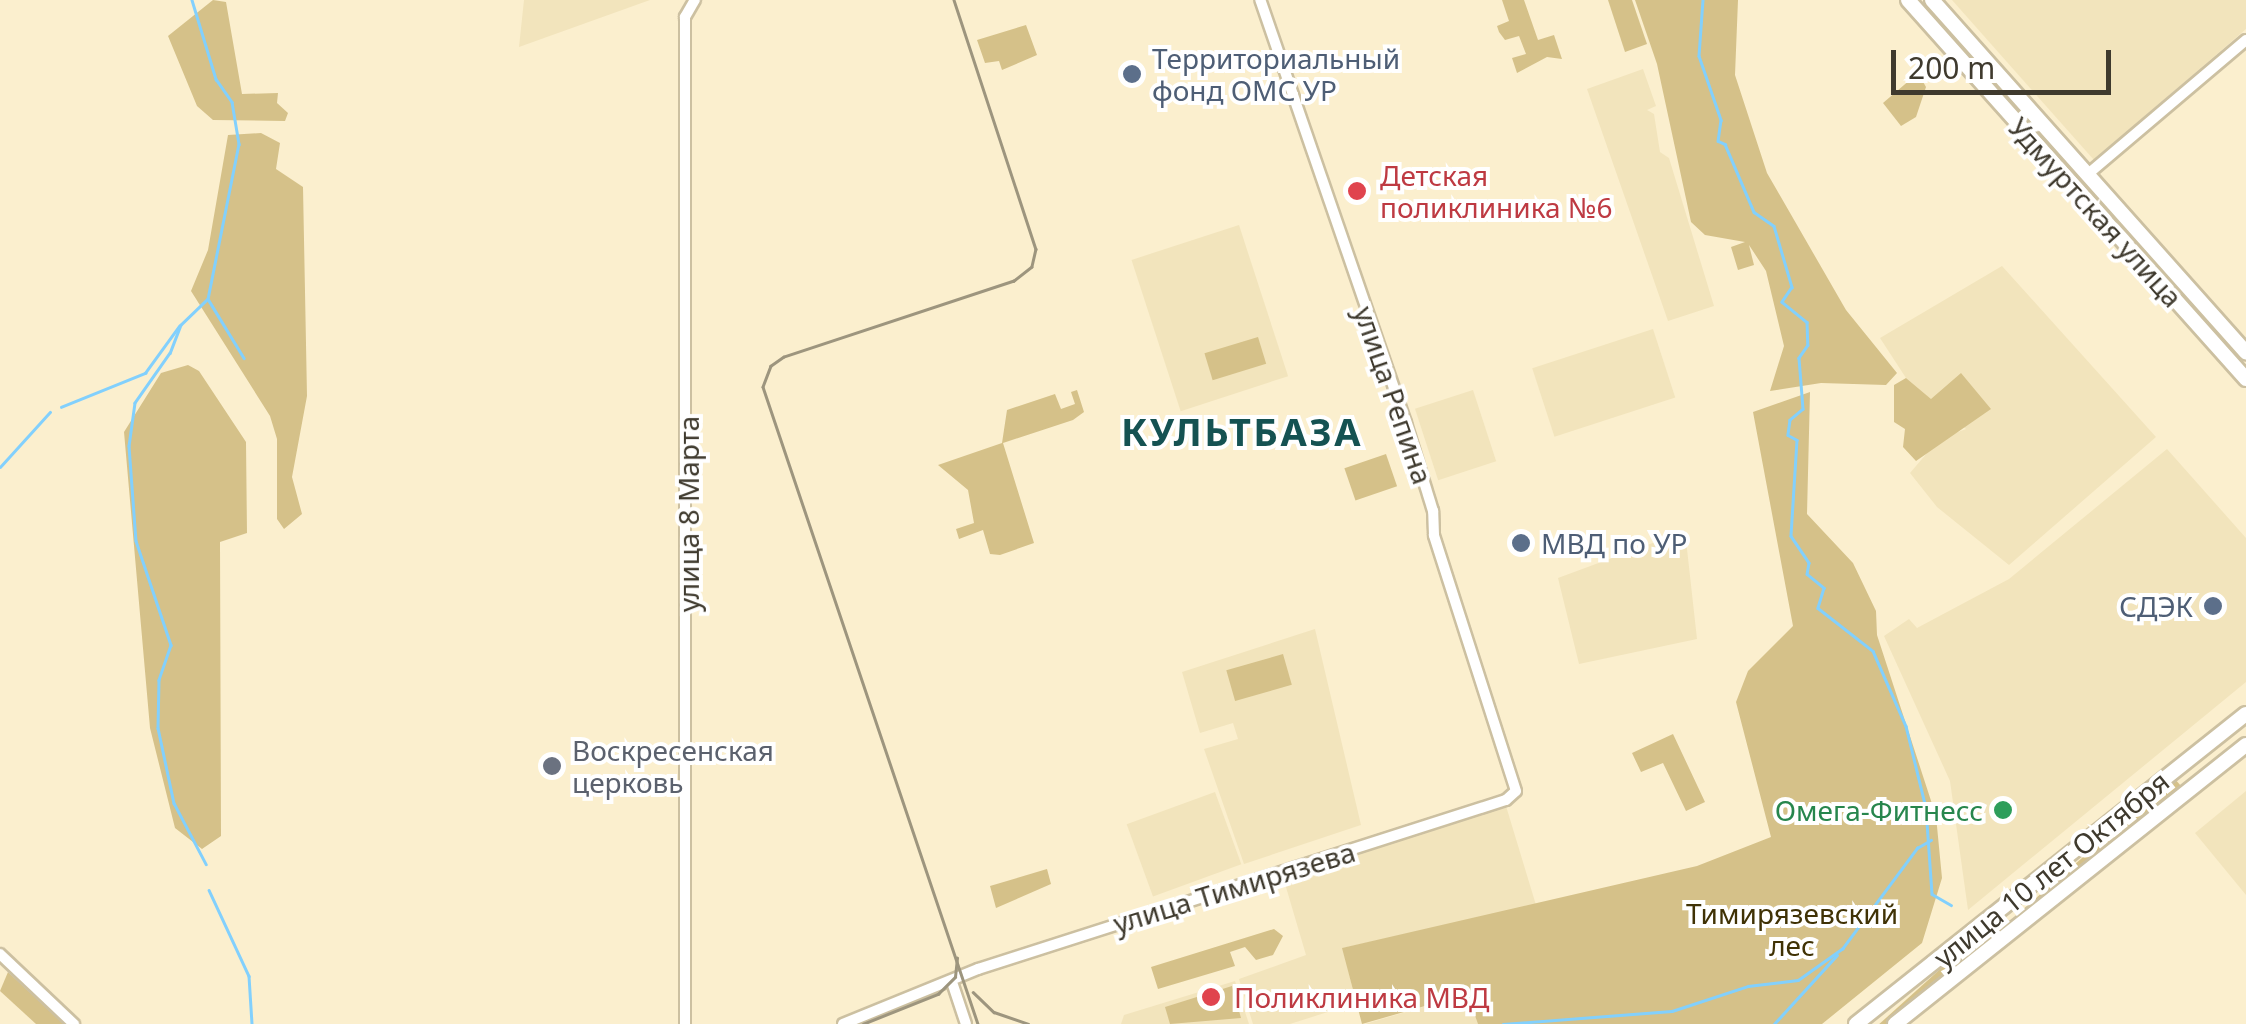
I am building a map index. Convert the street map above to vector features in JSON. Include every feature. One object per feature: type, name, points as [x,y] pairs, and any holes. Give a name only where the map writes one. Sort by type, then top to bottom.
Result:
[{"type":"main road","name":"Удмуртская улица","points":[[1908,0],[2244,374]]},
{"type":"main road","name":"Удмуртская улица","points":[[1932,0],[2246,352]]},
{"type":"main road","points":[[2214,344],[2224,342],[2227,331]]},
{"type":"main road","name":"улица 10 лет Октября","points":[[1856,1024],[2246,714]]},
{"type":"main road","name":"улица 10 лет Октября","points":[[1895,1024],[2246,745]]},
{"type":"main road","points":[[2011,900],[2026,919]]},
{"type":"main road","points":[[1986,920],[1998,926],[2001,939]]},
{"type":"street","name":"улица Репина","points":[[1260,0],[1406,423],[1434,535],[1516,792]]},
{"type":"street","name":"улица 8 Марта","points":[[685,1024],[692,2]]},
{"type":"street","points":[[2088,174],[2246,40]]},
{"type":"street","name":"улица Тимирязева","points":[[843,1024],[953,984],[978,969],[1506,800],[1516,792]]},
{"type":"street","points":[[0,954],[74,1024]]},
{"type":"street","points":[[953,984],[966,1024]]},
{"type":"shaded area","points":[[524,0],[650,0],[519,47]]},
{"type":"shaded area","points":[[1952,0],[2246,0],[2246,29],[2094,160]]},
{"type":"shaded area","points":[[1643,69],[1656,106],[1647,110],[1654,114],[1660,152],[1669,158],[1714,306],[1668,321],[1587,89]]},
{"type":"shaded area","points":[[1239,225],[1288,376],[1181,411],[1132,260]]},
{"type":"shaded area","points":[[2002,266],[2156,437],[2009,565],[1937,507],[1910,473],[1939,439],[1966,429],[1906,378],[1880,338]]},
{"type":"shaded area","points":[[1653,329],[1675,397],[1554,437],[1532,368]]},
{"type":"shaded area","points":[[1473,390],[1496,461],[1438,480],[1415,409]]},
{"type":"shaded area","points":[[2167,449],[2246,538],[2246,682],[1968,910],[1950,781],[1884,636],[1909,619],[1917,628],[2009,579]]},
{"type":"shaded area","points":[[1685,531],[1697,639],[1579,664],[1558,578]]},
{"type":"shaded area","points":[[1315,629],[1361,825],[1244,864],[1204,749],[1238,739],[1233,723],[1200,733],[1182,672]]},
{"type":"shaded area","points":[[2246,791],[2246,895],[2195,833]]},
{"type":"shaded area","points":[[1215,792],[1241,864],[1153,897],[1127,824]]},
{"type":"shaded area","points":[[1506,806],[1536,905],[1343,948],[1356,1003],[1290,1024],[1253,1024],[1239,979],[1306,955],[1283,877]]},
{"type":"shaded area","name":"Поликлиника МВД","points":[[1235,981],[1249,1024],[1121,1024],[1124,1015]]},
{"type":"shaded area","points":[[1467,994],[1478,1024],[1365,1024]]},
{"type":"green space","points":[[213,0],[226,2],[242,94],[278,93],[277,103],[288,113],[285,121],[213,120],[197,106],[168,36]]},
{"type":"green space","points":[[1502,0],[1524,0],[1538,40],[1554,35],[1562,59],[1547,57],[1517,73],[1512,58],[1526,54],[1519,36],[1505,40],[1499,32],[1497,26],[1509,21]]},
{"type":"green space","points":[[1608,0],[1632,0],[1647,44],[1625,52]]},
{"type":"green space","points":[[1635,0],[1738,0],[1735,75],[1767,173],[1846,310],[1897,373],[1886,385],[1821,383],[1770,391],[1784,346],[1766,271],[1749,245],[1754,265],[1738,270],[1731,247],[1745,242],[1705,235],[1691,222],[1657,64]]},
{"type":"green space","points":[[1026,25],[1037,55],[1002,70],[999,61],[985,63],[977,40]]},
{"type":"green space","points":[[1918,73],[1926,87],[1916,117],[1901,126],[1883,103]]},
{"type":"green space","points":[[261,133],[280,143],[276,169],[303,187],[307,396],[292,477],[302,514],[284,529],[277,519],[277,439],[270,416],[191,291],[208,250],[228,135]]},
{"type":"green space","points":[[1258,337],[1266,364],[1213,380],[1204,353]]},
{"type":"green space","points":[[188,365],[199,371],[246,442],[247,533],[220,542],[221,836],[202,849],[175,828],[150,728],[124,432],[161,373]]},
{"type":"green space","points":[[1961,373],[1991,409],[1916,461],[1903,447],[1905,429],[1894,422],[1894,385],[1906,378],[1931,399]]},
{"type":"green space","points":[[1077,390],[1084,412],[1073,420],[1003,443],[1034,543],[1000,555],[990,554],[983,530],[959,539],[956,529],[974,523],[968,490],[938,465],[1002,443],[1007,410],[1055,394],[1061,409],[1075,404],[1071,392]]},
{"type":"green space","name":"Тимирязевский лес","points":[[1810,392],[1807,514],[1853,563],[1876,611],[1877,635],[1936,816],[1942,878],[1922,943],[1822,1024],[1478,1024],[1467,994],[1362,1024],[1342,948],[1697,866],[1771,837],[1736,702],[1748,671],[1793,626],[1753,412]]},
{"type":"green space","points":[[1386,454],[1397,486],[1355,500],[1344,468]]},
{"type":"green space","points":[[1283,654],[1292,685],[1235,701],[1226,670]]},
{"type":"green space","points":[[1673,734],[1705,802],[1686,811],[1663,763],[1641,772],[1632,753]]},
{"type":"green space","points":[[2174,778],[2181,786],[2032,916],[2025,908]]},
{"type":"green space","points":[[1047,869],[1051,884],[996,908],[990,886]]},
{"type":"green space","points":[[1987,927],[1995,936],[1897,1024],[1879,1024]]},
{"type":"green space","points":[[1274,929],[1283,936],[1273,955],[1256,960],[1245,947],[1230,952],[1235,966],[1158,989],[1151,967]]},
{"type":"green space","points":[[8,972],[64,1024],[36,1024],[0,991]]},
{"type":"green space","points":[[1232,986],[1241,1018],[1170,1024],[1165,1007]]},
{"type":"waterway","points":[[192,0],[216,79],[232,102],[239,144],[208,299],[181,325],[170,353],[135,403],[129,446],[136,541],[171,645],[159,680],[158,728],[174,803],[206,864]]},
{"type":"waterway","points":[[1703,0],[1699,56],[1721,120],[1718,141],[1725,144],[1754,212],[1774,226],[1792,287],[1782,302],[1807,322],[1808,345],[1799,358],[1803,409],[1790,420],[1788,435],[1797,440],[1791,536],[1809,563],[1807,574],[1824,588],[1818,608],[1873,651],[1906,726],[1926,808],[1932,894],[1951,905]]},
{"type":"waterway","points":[[208,299],[244,358]]},
{"type":"waterway","points":[[61,407],[145,373],[179,326]]},
{"type":"waterway","points":[[0,467],[50,412]]},
{"type":"waterway","points":[[1842,949],[1917,848],[1931,840]]},
{"type":"waterway","points":[[209,890],[249,976],[252,1024]]},
{"type":"waterway","points":[[1503,1024],[1672,1011],[1748,986],[1798,980],[1843,948]]},
{"type":"waterway","points":[[1774,1024],[1837,955]]},
{"type":"tram line","points":[[954,0],[1036,249],[1032,267],[1014,281],[784,357],[771,366],[763,387],[978,1024]]},
{"type":"tram line","points":[[863,1024],[938,994],[955,977],[957,958]]},
{"type":"tram line","points":[[973,992],[994,1012],[1028,1024]]},
{"type":"place","name":"Территориальный фонд ОМС УР","points":[[1132,74]]},
{"type":"place","name":"Детская поликлиника №6","points":[[1357,191]]},
{"type":"place","name":"МВД по УР","points":[[1521,543]]},
{"type":"place","name":"СДЭК","points":[[2213,606]]},
{"type":"place","name":"Воскресенская церковь","points":[[552,766]]},
{"type":"place","name":"Омега-Фитнесс","points":[[2003,810]]},
{"type":"place","name":"Поликлиника МВД","points":[[1211,997]]},
{"type":"district","name":"КУЛЬТБАЗА","points":[[1242,432]]}]
